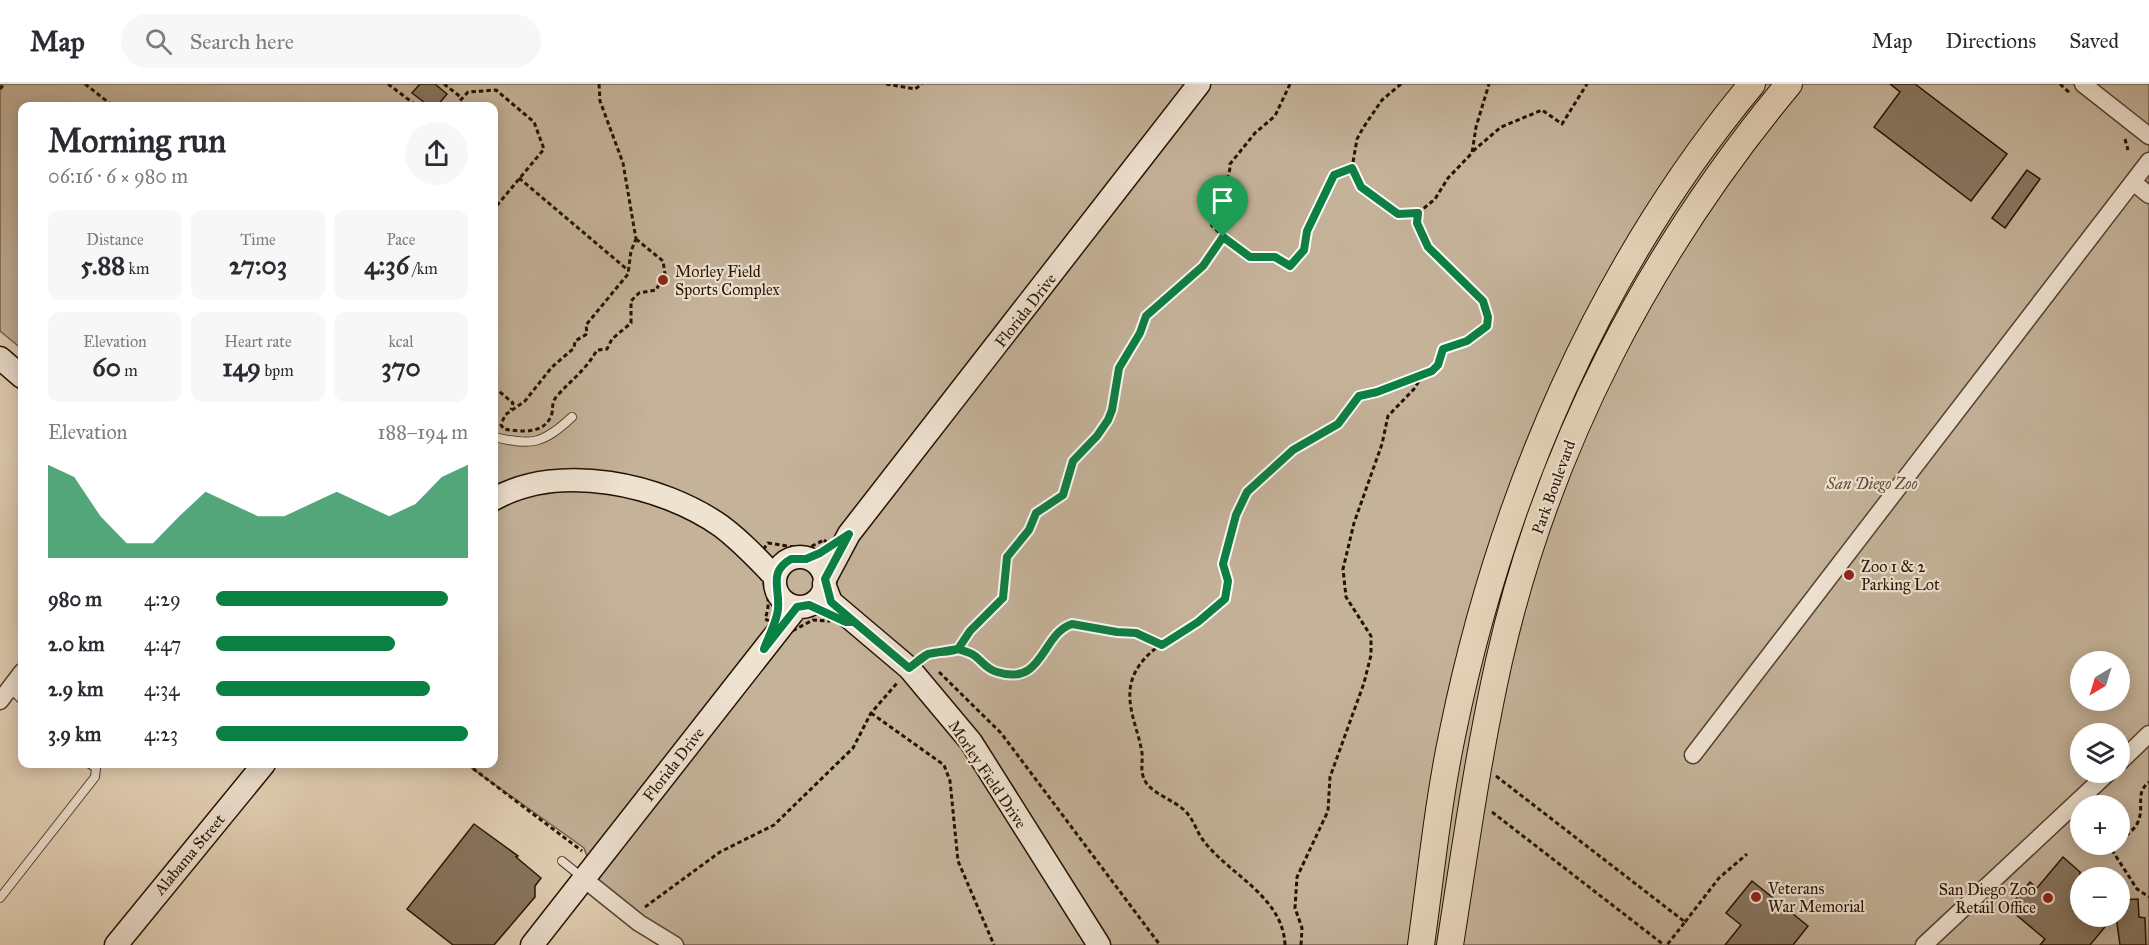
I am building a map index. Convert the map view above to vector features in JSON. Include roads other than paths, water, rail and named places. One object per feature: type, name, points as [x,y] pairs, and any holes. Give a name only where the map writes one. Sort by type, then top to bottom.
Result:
[{"type":"main road","name":"Park Boulevard","points":[[1421,945],[1452,732],[1498,557],[1538,448],[1558,399],[1624,269],[1668,196],[1752,84]]},
{"type":"main road","name":"Park Boulevard","points":[[1450,945],[1483,738],[1499,659],[1525,564],[1576,425],[1629,320],[1692,214],[1789,84]]},
{"type":"street","name":"Florida Drive","points":[[824,581],[849,534],[1199,84]]},
{"type":"street","points":[[2083,84],[2149,136]]},
{"type":"street","points":[[1693,754],[2149,161]]},
{"type":"street","points":[[2133,183],[2149,195]]},
{"type":"street","points":[[0,358],[18,374]]},
{"type":"street","points":[[498,497],[513,489],[551,481],[610,483],[665,497],[720,525],[740,542],[776,585],[782,599],[803,606],[824,591],[822,569],[798,559],[740,542]]},
{"type":"street","name":"Florida Drive","points":[[798,559],[820,553],[849,534]]},
{"type":"street","points":[[776,585],[784,563],[798,559]]},
{"type":"street","name":"Morley Field Drive","points":[[824,581],[831,602],[854,622],[918,666],[971,742],[1099,945]]},
{"type":"street","name":"Florida Drive","points":[[764,649],[778,610],[776,585]]},
{"type":"street","name":"Florida Drive","points":[[532,945],[764,649],[803,606]]},
{"type":"street","name":"Morley Field Drive","points":[[803,606],[846,622],[854,622]]},
{"type":"street","points":[[3,690],[18,676]]},
{"type":"street","points":[[2130,752],[2149,734]]},
{"type":"street","name":"Alabama Street","points":[[116,945],[261,768]]},
{"type":"street","points":[[1924,945],[2097,783]]},
{"type":"street","points":[[590,870],[639,923],[675,945]]},
{"type":"lane","points":[[498,438],[528,444],[555,433],[572,417]]},
{"type":"lane","points":[[3,690],[18,698]]},
{"type":"lane","points":[[0,898],[95,777],[96,768]]},
{"type":"lane","points":[[562,861],[590,870]]},
{"type":"place","name":"Morley Field Sports Complex","points":[[663,280]]},
{"type":"place","name":"Zoo 1 & 2 Parking Lot","points":[[1849,575]]},
{"type":"place","name":"Veterans War Memorial","points":[[1756,897]]},
{"type":"place","name":"San Diego Zoo Retail Office","points":[[2048,898]]},
{"type":"park label","name":"San Diego Zoo","points":[[1872,483]]}]
